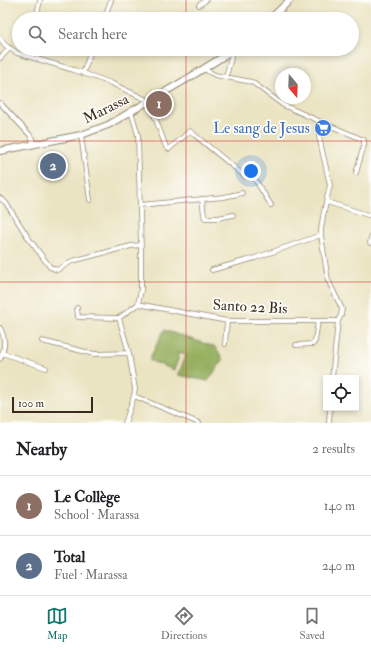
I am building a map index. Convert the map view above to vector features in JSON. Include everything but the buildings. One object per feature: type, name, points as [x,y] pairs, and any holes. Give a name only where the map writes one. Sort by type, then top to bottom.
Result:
[{"type":"main road","points":[[277,12],[290,0]]},
{"type":"main road","name":"Marassa","points":[[0,151],[81,135],[108,125],[204,69],[223,56]]},
{"type":"street","points":[[37,12],[40,0]]},
{"type":"street","points":[[107,12],[111,0]]},
{"type":"street","points":[[199,5],[206,0]]},
{"type":"street","points":[[0,38],[5,45],[10,48],[0,58]]},
{"type":"street","points":[[28,56],[111,83],[149,101],[166,147],[169,149],[190,131],[246,177],[254,178],[271,205]]},
{"type":"street","points":[[83,73],[89,56]]},
{"type":"street","points":[[226,77],[231,56]]},
{"type":"street","points":[[204,69],[215,75],[252,82],[283,105],[364,140],[356,173]]},
{"type":"street","points":[[0,103],[30,135],[33,144]]},
{"type":"street","points":[[77,308],[78,317],[118,318],[138,304],[141,290],[141,245],[138,135],[131,111]]},
{"type":"street","points":[[319,121],[319,137],[330,185],[321,235],[328,280],[342,309],[338,320],[332,375]]},
{"type":"street","points":[[81,135],[90,200]]},
{"type":"street","points":[[140,205],[224,197],[242,193]]},
{"type":"street","points":[[0,198],[6,203],[29,239],[50,267],[57,270],[72,261],[131,246],[141,245]]},
{"type":"street","points":[[202,199],[205,218],[218,218],[233,215]]},
{"type":"street","points":[[327,202],[371,216]]},
{"type":"street","points":[[212,270],[255,258],[321,235]]},
{"type":"street","name":"Santo 22 Bis","points":[[138,304],[227,321],[338,320]]},
{"type":"street","points":[[118,318],[130,352],[135,389],[125,423]]},
{"type":"street","points":[[225,344],[227,321]]},
{"type":"street","points":[[296,345],[313,344],[315,341],[318,321]]},
{"type":"street","points":[[0,328],[5,341],[0,359]]},
{"type":"street","points":[[42,341],[94,354],[130,352]]},
{"type":"street","points":[[2,353],[46,368]]},
{"type":"street","points":[[134,396],[199,423]]},
{"type":"street","points":[[329,423],[330,411]]},
{"type":"green space","points":[[164,330],[215,347],[223,360],[208,381],[178,375],[186,355],[179,352],[177,356],[179,357],[174,370],[149,360]]},
{"type":"place","name":"Le Collège","points":[[159,104]]},
{"type":"place","name":"Le sang de Jesus","points":[[323,128]]},
{"type":"place","name":"Total","points":[[53,166]]}]
